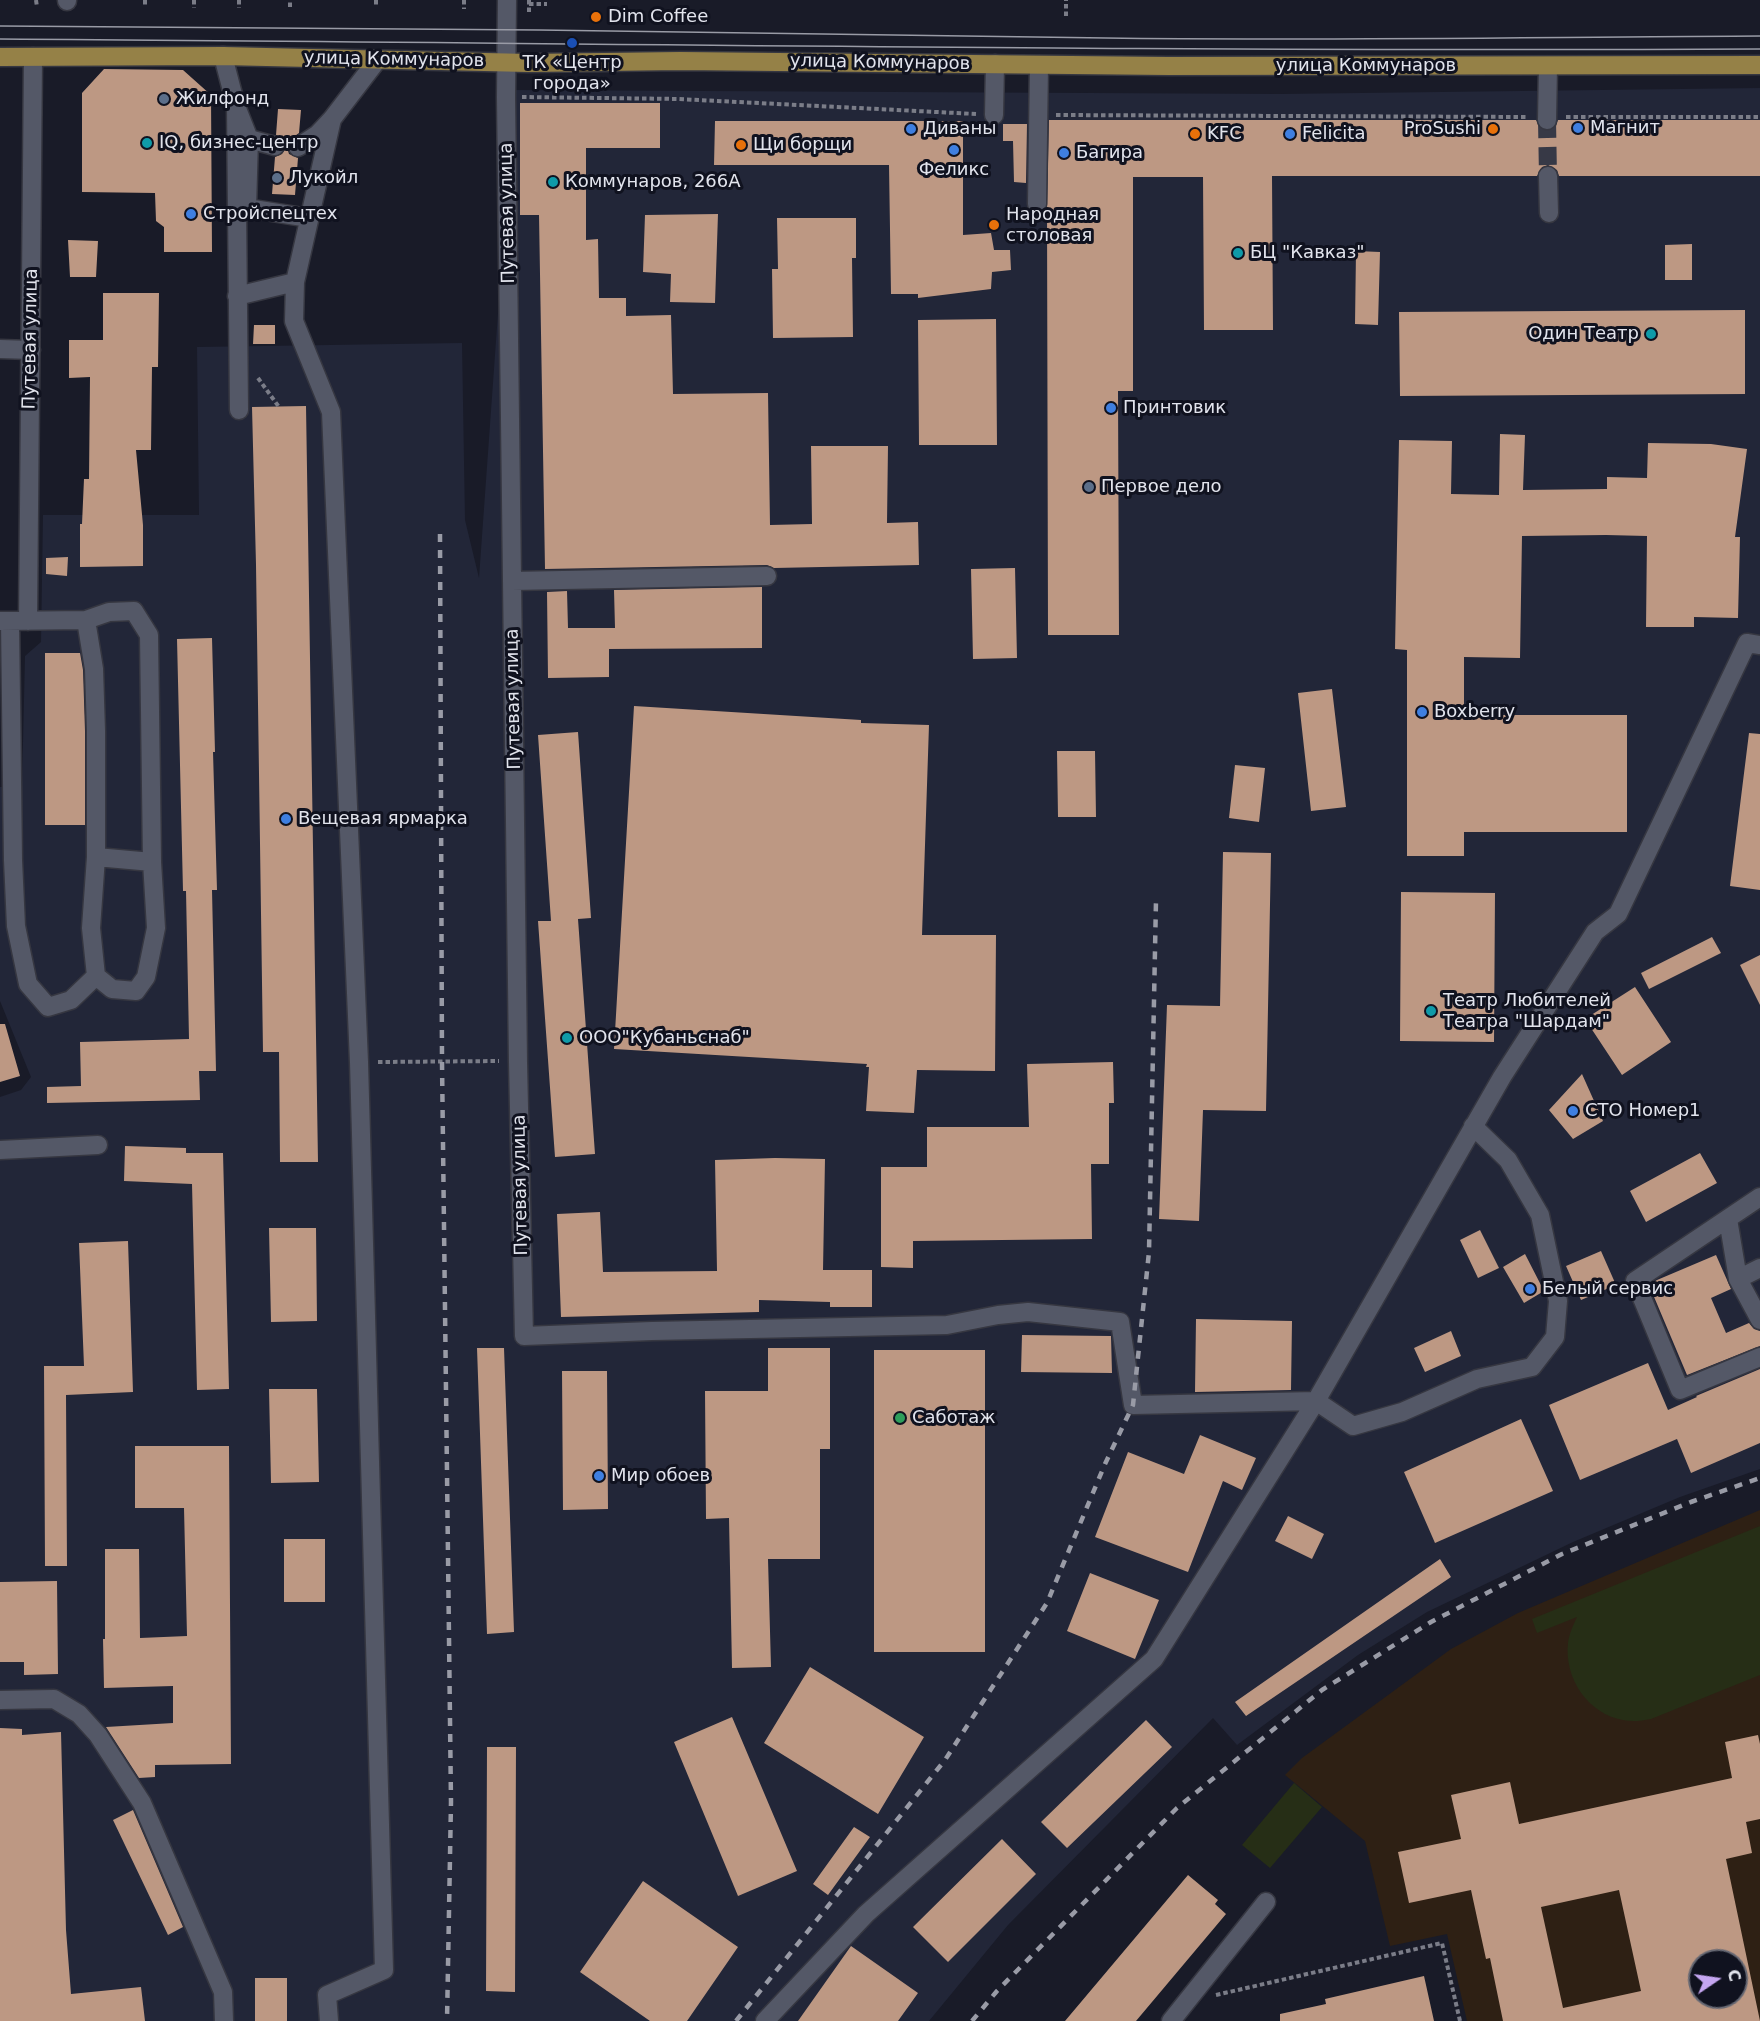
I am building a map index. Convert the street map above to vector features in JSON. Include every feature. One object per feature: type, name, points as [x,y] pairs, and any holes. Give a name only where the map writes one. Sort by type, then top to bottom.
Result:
[{"type":"main road","name":"улица Коммунаров","points":[[0,57],[223,56],[506,62],[681,61],[1168,66],[1760,65]]},
{"type":"street","name":"Путевая улица","points":[[507,0],[506,97],[518,1062],[524,1336],[947,1324],[1028,1312],[1120,1322],[1133,1405],[1316,1401]]},
{"type":"street","points":[[223,56],[236,106],[249,139],[247,208],[309,218]]},
{"type":"street","name":"Путевая улица","points":[[33,57],[31,350],[13,621],[12,860],[16,926],[28,984],[48,1007],[71,1000],[96,976]]},
{"type":"street","points":[[298,147],[318,134],[332,119],[378,59]]},
{"type":"street","points":[[994,115],[995,64]]},
{"type":"street","points":[[1038,204],[1039,65]]},
{"type":"street","points":[[1547,118],[1548,66]]},
{"type":"street","points":[[236,106],[239,410]]},
{"type":"street","points":[[329,2021],[327,1995],[384,1970],[359,1062],[331,412],[294,321],[295,282],[332,119]]},
{"type":"street","points":[[249,139],[275,146]]},
{"type":"street","points":[[1548,176],[1548,213]]},
{"type":"street","points":[[237,296],[295,282]]},
{"type":"street","points":[[0,349],[31,350]]},
{"type":"street","points":[[512,581],[767,576]]},
{"type":"street","points":[[13,621],[86,620],[109,612],[134,611],[149,635],[152,862],[156,928],[147,977],[136,991],[112,989],[96,976],[91,928],[96,857],[95,680],[86,620]]},
{"type":"street","points":[[765,2021],[867,1914],[1154,1659],[1316,1401],[1502,1077],[1595,932],[1618,914],[1747,643],[1760,645]]},
{"type":"street","points":[[96,857],[152,862]]},
{"type":"street","points":[[1316,1401],[1353,1426],[1402,1412],[1477,1379],[1532,1366],[1555,1336],[1558,1300],[1540,1215],[1508,1160],[1473,1126]]},
{"type":"street","points":[[0,1150],[98,1145]]},
{"type":"street","points":[[1760,1197],[1635,1281],[1680,1390],[1760,1357]]},
{"type":"street","points":[[1728,1219],[1738,1280],[1760,1320]]},
{"type":"street","points":[[1738,1280],[1760,1269]]},
{"type":"street","points":[[0,1700],[54,1699],[79,1714],[98,1735],[142,1803],[224,1992],[224,2021]]},
{"type":"street","points":[[1171,2021],[1266,1902]]},
{"type":"path","points":[[36,0],[37,7]]},
{"type":"path","points":[[145,0],[145,8]]},
{"type":"path","points":[[194,0],[194,8]]},
{"type":"path","points":[[239,0],[239,8]]},
{"type":"path","points":[[290,0],[290,7]]},
{"type":"path","points":[[376,0],[376,7]]},
{"type":"path","points":[[464,0],[464,9]]},
{"type":"path","points":[[1066,0],[1066,16]]},
{"type":"path","points":[[529,12],[529,2],[547,4]]},
{"type":"path","points":[[506,97],[679,99],[994,115]]},
{"type":"path","points":[[1038,115],[1760,117]]},
{"type":"path","points":[[254,372],[279,407]]},
{"type":"path","points":[[359,1062],[518,1062]]},
{"type":"path","points":[[1186,2002],[1442,1943],[1460,2021]]},
{"type":"shaded area","points":[[1760,88],[1760,1469],[1680,1497],[1573,1542],[1427,1612],[1358,1655],[1237,1745],[1213,1718],[1008,1925],[929,2021],[0,2021],[0,1097],[21,1090],[31,1077],[0,1001],[0,787],[22,786],[25,656],[41,642],[43,515],[199,515],[197,347],[462,343],[465,520],[479,578],[514,90],[1280,94]]},
{"type":"shaded area","points":[[1760,1510],[1760,2021],[1467,2021],[1447,1934],[1390,1946],[1365,1841],[1285,1775],[1302,1758],[1451,1649],[1518,1613]]},
{"type":"green space","points":[[1760,1526],[1760,1675],[1651,1719],[1623,1720],[1599,1710],[1589,1702],[1574,1681],[1570,1669],[1568,1643],[1577,1617],[1537,1633],[1532,1619]]},
{"type":"green space","points":[[1294,1783],[1322,1807],[1270,1868],[1242,1845]]},
{"type":"building","name":"IQ, бизнес-центр","points":[[104,69],[183,70],[211,95],[212,252],[164,252],[164,227],[156,221],[155,193],[82,192],[82,93]]},
{"type":"building","points":[[520,103],[660,103],[660,148],[586,148],[586,240],[598,239],[599,298],[626,298],[626,316],[671,315],[673,394],[768,393],[770,525],[812,524],[811,446],[888,446],[887,523],[918,522],[919,565],[545,569],[539,215],[520,215]]},
{"type":"building","points":[[278,109],[301,110],[299,133],[288,141],[287,147],[289,154],[298,158],[295,195],[272,194],[275,157],[282,154],[286,148],[283,139],[276,135]]},
{"type":"building","points":[[1049,120],[1536,120],[1541,129],[1547,131],[1556,126],[1558,120],[1760,120],[1760,176],[1559,176],[1557,170],[1548,165],[1542,167],[1537,176],[1272,176],[1273,330],[1204,330],[1203,177],[1133,177],[1133,391],[1118,391],[1119,635],[1048,635],[1047,207]]},
{"type":"building","points":[[715,121],[963,121],[963,235],[991,233],[994,250],[1010,250],[1011,270],[992,272],[991,289],[918,298],[918,294],[891,294],[889,165],[714,165]]},
{"type":"building","points":[[1003,124],[1027,124],[1026,183],[1014,182],[1013,141],[1003,141]]},
{"type":"building","points":[[718,214],[715,303],[670,302],[671,274],[643,272],[645,215]]},
{"type":"building","points":[[777,218],[856,218],[856,258],[852,258],[853,337],[773,338],[772,269],[778,269]]},
{"type":"building","points":[[68,240],[98,241],[96,277],[70,277]]},
{"type":"building","points":[[1692,244],[1692,280],[1665,280],[1665,245]]},
{"type":"building","points":[[1356,251],[1380,252],[1378,325],[1355,324]]},
{"type":"building","points":[[103,293],[159,293],[158,367],[152,367],[151,450],[136,450],[143,525],[143,566],[80,567],[80,524],[82,524],[84,479],[89,479],[90,377],[69,378],[69,340],[103,340]]},
{"type":"building","points":[[1745,310],[1745,394],[1400,396],[1399,312]]},
{"type":"building","points":[[996,319],[997,445],[919,445],[918,320]]},
{"type":"building","points":[[254,325],[275,325],[275,344],[253,344]]},
{"type":"building","name":"Вещевая ярмарка","points":[[306,406],[318,1162],[280,1162],[279,1052],[263,1052],[252,407]]},
{"type":"building","points":[[1500,434],[1525,435],[1523,490],[1607,489],[1607,477],[1647,478],[1648,443],[1711,444],[1747,449],[1735,537],[1740,537],[1738,618],[1694,617],[1694,627],[1646,627],[1647,536],[1522,536],[1520,658],[1464,657],[1464,715],[1627,715],[1627,832],[1464,832],[1464,856],[1407,856],[1407,650],[1395,649],[1399,440],[1452,441],[1451,494],[1499,495]]},
{"type":"building","points":[[68,557],[67,576],[46,574],[46,558]]},
{"type":"building","points":[[1015,568],[1017,658],[973,659],[971,569]]},
{"type":"building","points":[[762,587],[762,648],[609,649],[609,677],[548,678],[547,592],[567,591],[568,628],[615,628],[614,590]]},
{"type":"building","points":[[212,638],[217,890],[212,890],[216,1071],[199,1071],[200,1100],[47,1103],[47,1087],[81,1086],[80,1042],[189,1039],[177,639]]},
{"type":"building","points":[[45,653],[80,653],[83,670],[85,731],[85,825],[45,825]]},
{"type":"building","points":[[1332,689],[1346,807],[1311,811],[1298,693]]},
{"type":"building","points":[[634,706],[861,720],[861,723],[929,725],[922,935],[996,935],[995,1071],[917,1070],[914,1113],[866,1111],[869,1067],[866,1067],[867,1064],[614,1049]]},
{"type":"building","points":[[578,732],[591,918],[578,919],[595,1154],[555,1157],[538,921],[551,921],[538,735]]},
{"type":"building","points":[[1749,733],[1760,734],[1760,890],[1730,886]]},
{"type":"building","points":[[1057,751],[1095,751],[1096,817],[1058,817]]},
{"type":"building","points":[[1235,765],[1265,768],[1259,822],[1229,818]]},
{"type":"building","points":[[1223,852],[1271,853],[1266,1111],[1203,1110],[1199,1221],[1159,1219],[1167,1005],[1220,1006]]},
{"type":"building","points":[[1401,892],[1495,893],[1494,1042],[1400,1041]]},
{"type":"building","points":[[1712,937],[1721,953],[1649,989],[1641,973]]},
{"type":"building","points":[[1760,955],[1760,1005],[1740,965]]},
{"type":"building","points":[[1635,987],[1671,1042],[1622,1075],[1585,1019]]},
{"type":"building","points":[[0,1024],[5,1024],[20,1076],[0,1082]]},
{"type":"building","points":[[1113,1062],[1114,1103],[1109,1103],[1109,1164],[1091,1164],[1092,1239],[913,1241],[913,1268],[881,1267],[881,1167],[927,1167],[927,1127],[1029,1127],[1027,1064]]},
{"type":"building","points":[[1582,1074],[1603,1121],[1573,1139],[1549,1110]]},
{"type":"building","points":[[125,1146],[186,1148],[186,1153],[223,1153],[229,1389],[197,1390],[192,1184],[124,1181]]},
{"type":"building","points":[[1700,1153],[1717,1183],[1646,1222],[1630,1191]]},
{"type":"building","points":[[825,1159],[823,1270],[872,1270],[872,1307],[830,1307],[830,1302],[759,1300],[759,1312],[561,1317],[557,1214],[600,1212],[603,1272],[717,1271],[715,1160]]},
{"type":"building","points":[[269,1228],[316,1228],[317,1321],[271,1322]]},
{"type":"building","points":[[1480,1230],[1499,1268],[1478,1278],[1460,1240]]},
{"type":"building","points":[[128,1241],[133,1392],[66,1395],[67,1566],[45,1566],[44,1366],[84,1366],[79,1243]]},
{"type":"building","points":[[1601,1251],[1616,1285],[1581,1300],[1566,1266]]},
{"type":"building","points":[[1525,1254],[1544,1291],[1524,1303],[1503,1267]]},
{"type":"building","points":[[1716,1255],[1731,1289],[1711,1298],[1726,1333],[1749,1323],[1754,1329],[1760,1331],[1760,1346],[1687,1375],[1649,1285]]},
{"type":"building","points":[[1196,1319],[1292,1321],[1291,1390],[1195,1392]]},
{"type":"building","points":[[1451,1331],[1461,1356],[1425,1372],[1414,1348]]},
{"type":"building","points":[[1022,1335],[1111,1336],[1112,1373],[1021,1372]]},
{"type":"building","points":[[477,1348],[504,1348],[514,1632],[487,1634]]},
{"type":"building","points":[[768,1348],[830,1348],[830,1449],[820,1449],[820,1559],[768,1559],[771,1667],[732,1668],[729,1518],[706,1519],[705,1391],[768,1391]]},
{"type":"building","points":[[874,1350],[985,1350],[985,1652],[874,1652]]},
{"type":"building","points":[[1648,1363],[1668,1410],[1760,1369],[1760,1443],[1691,1473],[1677,1439],[1580,1480],[1549,1405]]},
{"type":"building","points":[[562,1371],[607,1371],[608,1509],[563,1510]]},
{"type":"building","points":[[269,1389],[317,1389],[319,1482],[271,1483]]},
{"type":"building","points":[[1521,1419],[1553,1491],[1435,1543],[1404,1472]]},
{"type":"building","points":[[1200,1435],[1256,1458],[1242,1490],[1223,1481],[1188,1572],[1095,1537],[1128,1452],[1184,1474]]},
{"type":"building","points":[[135,1446],[229,1446],[231,1764],[155,1765],[155,1777],[139,1778],[106,1727],[173,1723],[173,1686],[104,1688],[105,1549],[139,1549],[140,1638],[187,1636],[184,1508],[135,1508]]},
{"type":"building","points":[[1288,1516],[1324,1534],[1312,1559],[1275,1541]]},
{"type":"building","points":[[284,1539],[325,1539],[325,1602],[284,1602]]},
{"type":"building","points":[[1440,1559],[1451,1577],[1246,1716],[1235,1702]]},
{"type":"building","points":[[1090,1573],[1159,1600],[1135,1659],[1067,1631]]},
{"type":"building","points":[[57,1581],[58,1674],[24,1675],[24,1662],[0,1662],[0,1582]]},
{"type":"building","points":[[810,1667],[924,1737],[878,1814],[764,1743]]},
{"type":"building","points":[[732,1717],[797,1871],[738,1896],[674,1742]]},
{"type":"building","points":[[1146,1720],[1172,1747],[1067,1848],[1041,1822]]},
{"type":"building","points":[[0,1728],[22,1729],[22,1735],[61,1732],[66,1930],[71,1994],[141,1987],[145,2021],[0,2021]]},
{"type":"building","points":[[1758,1735],[1760,1819],[1746,1822],[1752,1853],[1726,1859],[1745,1949],[1688,1949],[1688,2009],[1748,2009],[1748,1964],[1760,2021],[1503,2021],[1490,1958],[1486,1959],[1471,1890],[1409,1903],[1398,1852],[1461,1839],[1451,1795],[1510,1782],[1519,1824],[1732,1778],[1725,1742]],"holes":[[[1619,1890],[1641,1991],[1563,2008],[1541,1907]]]},
{"type":"building","points":[[487,1747],[516,1747],[515,1992],[486,1991]]},
{"type":"building","points":[[133,1810],[183,1927],[168,1935],[113,1820]]},
{"type":"building","points":[[854,1827],[870,1837],[828,1895],[813,1884]]},
{"type":"building","points":[[1002,1839],[1036,1874],[948,1962],[913,1927]]},
{"type":"building","points":[[1188,1875],[1218,1900],[1215,1904],[1226,1914],[1136,2021],[1065,2021]]},
{"type":"building","points":[[643,1881],[738,1947],[687,2021],[650,2021],[580,1972]]},
{"type":"building","points":[[851,1946],[918,1993],[898,2021],[798,2021]]},
{"type":"building","points":[[1424,1976],[1434,2021],[1280,2021],[1280,2014],[1326,2004],[1325,1999]]},
{"type":"building","points":[[255,1978],[287,1978],[287,2021],[255,2021]]},
{"type":"tunnel","points":[[1547,120],[1548,176]]},
{"type":"tram line","points":[[0,26],[829,33],[1188,39],[1760,36]]},
{"type":"tram line","points":[[0,39],[1100,48],[1760,49]]},
{"type":"railway","points":[[440,534],[442,1062],[451,1802],[447,2021]]},
{"type":"railway","points":[[736,2021],[945,1760],[1047,1603],[1105,1464],[1133,1405],[1149,1252],[1156,900]]},
{"type":"railway","points":[[972,2021],[997,1991],[1177,1808],[1322,1690],[1431,1622],[1562,1554],[1691,1502],[1760,1478]]},
{"type":"place","name":"Dim Coffee","points":[[596,17]]},
{"type":"place","name":"ТК «Центр города»","points":[[572,43]]},
{"type":"place","name":"Жилфонд","points":[[164,99]]},
{"type":"place","name":"Магнит","points":[[1578,128]]},
{"type":"place","name":"Диваны","points":[[911,129]]},
{"type":"place","name":"ProSushi","points":[[1493,129]]},
{"type":"place","name":"KFC","points":[[1195,134]]},
{"type":"place","name":"Felicita","points":[[1290,134]]},
{"type":"place","name":"IQ, бизнес-центр","points":[[147,143]]},
{"type":"place","name":"Щи борщи","points":[[741,145]]},
{"type":"place","name":"Феликс","points":[[954,150]]},
{"type":"place","name":"Багира","points":[[1064,153]]},
{"type":"place","name":"Лукойл","points":[[277,178]]},
{"type":"place","name":"Коммунаров, 266А","points":[[553,182]]},
{"type":"place","name":"Стройспецтех","points":[[191,214]]},
{"type":"place","name":"Народная столовая","points":[[994,225]]},
{"type":"place","name":"БЦ \"Кавказ\"","points":[[1238,253]]},
{"type":"place","name":"Один Театр","points":[[1651,334]]},
{"type":"place","name":"Принтовик","points":[[1111,408]]},
{"type":"place","name":"Первое дело","points":[[1089,487]]},
{"type":"place","name":"Boxberry","points":[[1422,712]]},
{"type":"place","name":"Вещевая ярмарка","points":[[286,819]]},
{"type":"place","name":"Театр Любителей Театра \"Шардам\"","points":[[1431,1011]]},
{"type":"place","name":"ООО\"Кубаньснаб\"","points":[[567,1038]]},
{"type":"place","name":"СТО Номер1","points":[[1573,1111]]},
{"type":"place","name":"Белый сервис","points":[[1530,1289]]},
{"type":"place","name":"Саботаж","points":[[900,1418]]},
{"type":"place","name":"Мир обоев","points":[[599,1476]]}]
